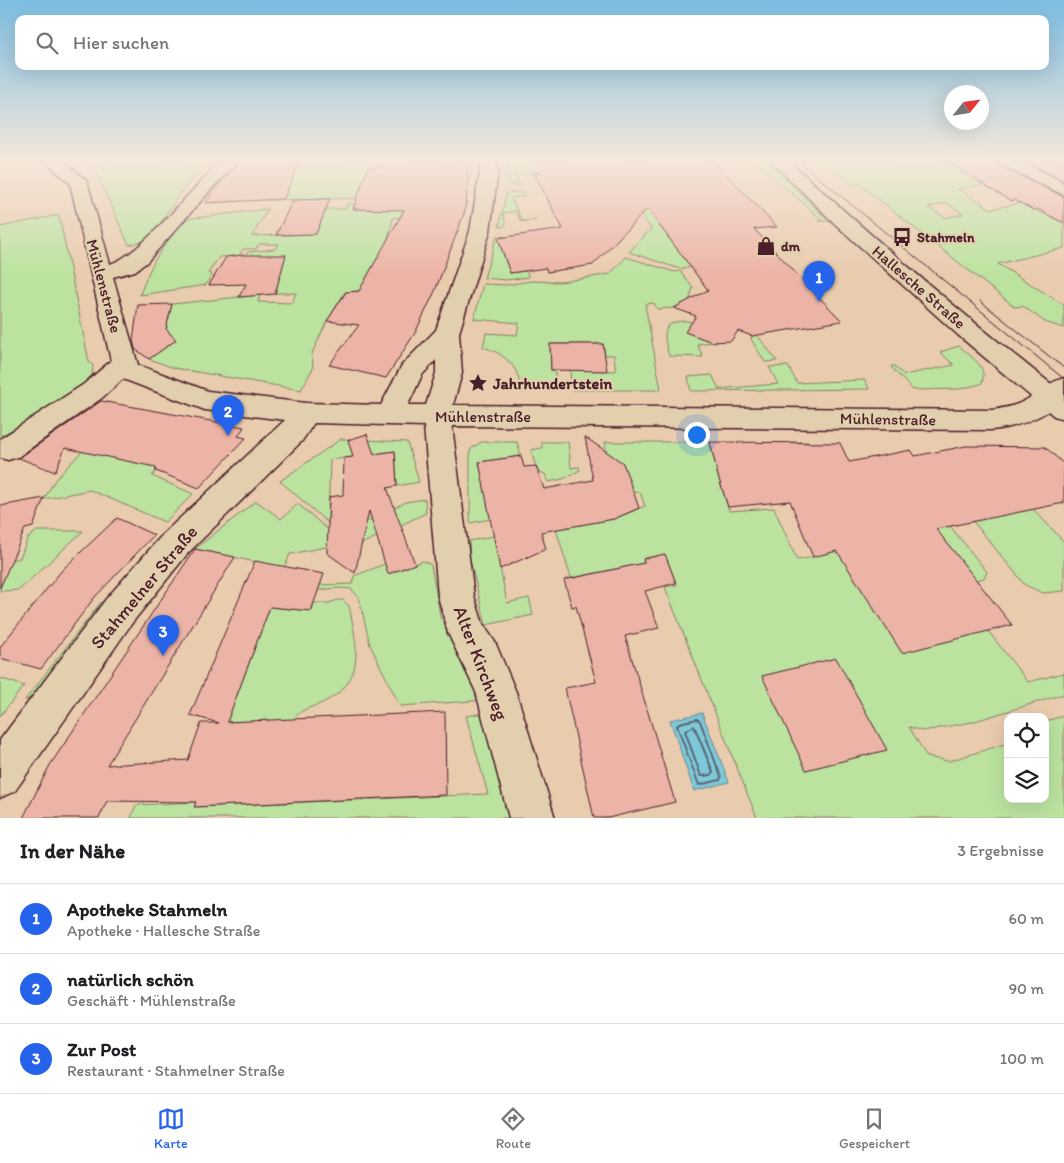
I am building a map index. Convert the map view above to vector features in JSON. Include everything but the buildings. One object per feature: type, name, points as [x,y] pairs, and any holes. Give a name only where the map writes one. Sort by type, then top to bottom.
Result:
[{"type":"street","name":"Mühlenstraße","points":[[82,198],[124,363],[128,371],[205,400],[306,413],[437,416],[992,420],[1008,418],[1059,398]]},
{"type":"street","points":[[102,274],[127,266],[140,258],[194,198]]},
{"type":"street","points":[[437,416],[450,373],[447,333],[480,231],[485,198]]},
{"type":"street","name":"Hallesche Straße","points":[[819,198],[967,330],[1059,398]]},
{"type":"street","points":[[390,415],[411,371],[447,333]]},
{"type":"street","points":[[8,449],[94,392],[124,363]]},
{"type":"street","name":"Stahmelner Straße","points":[[0,776],[119,611],[176,543],[292,433],[306,413]]},
{"type":"street","name":"Alter Kirchweg","points":[[437,416],[456,596],[467,633],[480,656],[496,692],[532,818]]},
{"type":"green space","points":[[108,198],[177,198],[149,240],[129,245]]},
{"type":"green space","points":[[270,198],[363,198],[269,200]]},
{"type":"green space","points":[[505,198],[511,198],[522,221],[536,220],[521,222],[516,211],[503,213],[506,224],[503,227],[499,227]]},
{"type":"green space","points":[[629,198],[640,198],[691,267],[680,269],[629,252],[651,229]]},
{"type":"green space","points":[[798,198],[805,198],[828,221],[818,221],[822,220]]},
{"type":"green space","points":[[877,198],[973,198],[991,209],[1020,203],[1064,223],[1064,248],[998,264],[1064,305],[1064,328],[1045,322],[1023,306],[1015,307]],"holes":[[[947,203],[963,214],[945,218],[928,207]]]},
{"type":"green space","points":[[347,204],[370,204],[368,209],[408,208],[406,217],[393,218],[376,290],[345,292],[327,321],[312,353],[313,368],[301,390],[174,368],[149,359],[176,340],[166,329],[172,304],[260,295],[258,302],[292,303],[296,293],[275,293],[245,255],[248,252],[275,249],[279,244],[259,244],[256,249],[243,249],[239,256],[219,257],[208,273],[212,274],[206,285],[140,295],[158,254],[186,219],[268,209],[252,236],[315,234],[326,209],[345,209]]},
{"type":"green space","points":[[59,215],[89,362],[93,365],[91,383],[29,421],[0,436],[0,227]]},
{"type":"green space","points":[[497,236],[508,237],[500,245],[510,273],[526,271],[529,277],[506,280],[484,278]]},
{"type":"green space","points":[[626,257],[675,272],[680,271],[693,288],[689,301],[674,308],[657,309],[654,303],[645,304],[661,390],[572,390],[570,370],[616,371],[614,355],[605,355],[603,344],[550,344],[551,370],[555,370],[555,390],[520,389],[517,374],[509,362],[498,353],[483,347],[486,333],[517,335],[519,323],[474,319],[483,284],[506,285],[531,281],[561,282],[610,274]]},
{"type":"green space","points":[[677,322],[692,322],[686,332],[713,342],[697,344],[703,357],[669,356],[665,337],[667,327]]},
{"type":"green space","points":[[757,335],[777,361],[765,362],[751,339],[752,336]]},
{"type":"green space","points":[[959,346],[981,368],[983,378],[981,384],[959,389],[913,390],[891,367],[893,365],[904,375],[954,365],[940,352]]},
{"type":"green space","points":[[788,366],[797,383],[865,380],[869,389],[691,391],[688,377],[712,375],[719,389],[778,384],[769,367]]},
{"type":"green space","points":[[98,434],[155,467],[156,471],[152,476],[193,494],[165,522],[90,490],[44,499],[55,480]]},
{"type":"green space","points":[[341,439],[407,442],[419,482],[397,486],[395,451],[330,460],[328,523],[280,481]]},
{"type":"green space","points":[[481,442],[517,442],[521,456],[479,462],[491,519],[470,523],[470,450]]},
{"type":"green space","points":[[542,442],[568,442],[571,468],[579,467],[580,470],[563,479],[548,482],[545,474],[537,471],[531,450],[542,448]]},
{"type":"green space","points":[[605,442],[710,442],[729,511],[774,508],[797,560],[813,557],[817,503],[790,442],[808,442],[832,498],[988,631],[1028,682],[1064,673],[1064,694],[972,722],[923,731],[909,727],[927,757],[949,761],[1004,744],[1004,803],[1049,803],[1049,720],[1064,716],[1064,818],[757,818],[665,587],[677,585],[665,555],[644,558],[644,563],[571,578],[556,529],[614,519],[645,506],[640,492],[634,493],[607,453]]},
{"type":"green space","points":[[425,499],[426,513],[357,546],[331,546],[290,554],[284,568],[195,549],[256,501],[281,519],[298,504],[326,528],[364,523],[406,502]]},
{"type":"green space","points":[[1033,509],[1064,542],[1064,591],[1043,593],[1025,585],[973,521]]},
{"type":"green space","points":[[950,526],[987,572],[984,578],[976,580],[936,529]]},
{"type":"green space","points":[[37,531],[83,531],[19,590],[0,591],[1,562],[20,558],[28,538]]},
{"type":"green space","points":[[494,536],[507,603],[529,598],[533,615],[486,625],[470,560],[469,541]]},
{"type":"green space","points":[[423,561],[431,565],[441,620],[459,635],[486,700],[400,706],[370,645],[359,597],[351,589],[318,590],[320,585],[352,584],[354,576],[385,564],[388,574]]},
{"type":"green space","points":[[343,600],[349,606],[356,648],[352,673],[346,684],[336,694],[322,703],[303,710],[293,720],[227,722],[270,607],[312,611],[314,603],[329,603]]},
{"type":"green space","points":[[101,602],[114,602],[43,696],[25,700]]},
{"type":"green space","points":[[0,678],[24,686],[0,716]]},
{"type":"green space","points":[[490,712],[521,818],[131,818],[136,805],[196,802],[195,807],[488,794],[466,716]]},
{"type":"water","points":[[702,713],[729,782],[694,791],[670,720]]},
{"type":"tram line","points":[[844,198],[1064,379]]},
{"type":"tram line","points":[[980,301],[1064,368]]},
{"type":"place","name":"Stahmeln","points":[[902,237]]},
{"type":"place","name":"dm","points":[[766,246]]},
{"type":"place","name":"Apotheke Stahmeln","points":[[819,302]]},
{"type":"place","name":"Jahrhundertstein","points":[[478,383]]},
{"type":"place","name":"natürlich schön","points":[[228,436]]},
{"type":"place","name":"Zur Post","points":[[163,656]]}]
